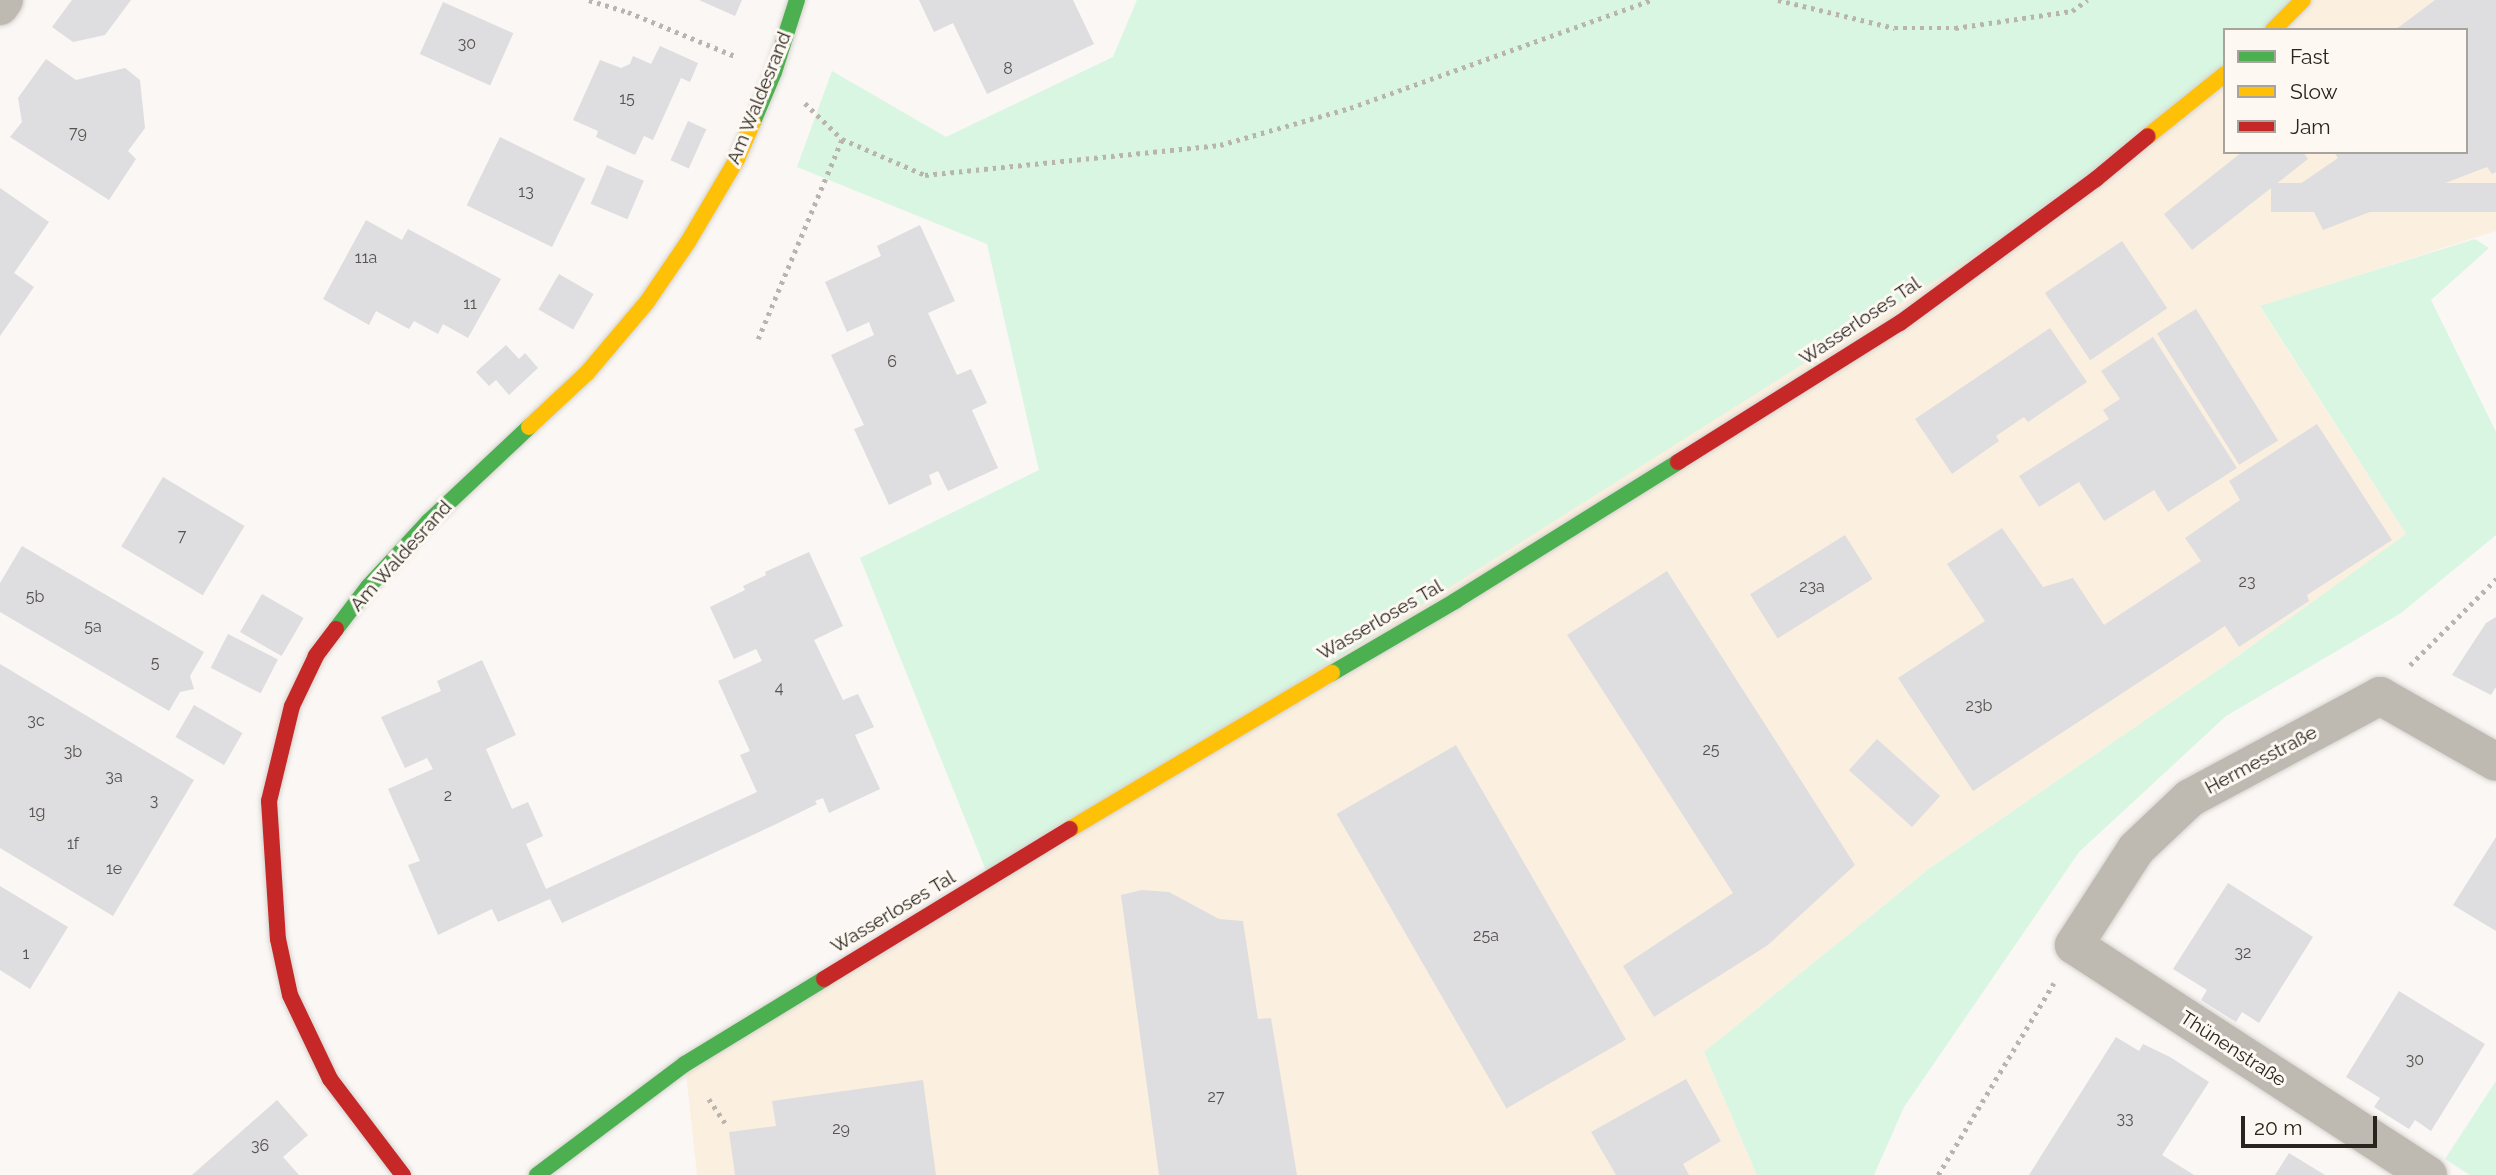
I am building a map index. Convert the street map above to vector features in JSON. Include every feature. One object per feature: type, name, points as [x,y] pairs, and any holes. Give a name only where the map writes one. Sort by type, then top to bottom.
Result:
[{"type":"main road","name":"Am Waldesrand","points":[[402,1175],[330,1079],[290,995],[278,939],[269,801],[292,706],[316,656],[368,587],[429,521],[587,373],[647,302],[688,242],[737,159],[774,72],[797,0]]},
{"type":"main road","points":[[2275,28],[2303,0]]},
{"type":"main road","name":"Wasserloses Tal","points":[[537,1175],[685,1064],[1180,762],[1455,601],[1900,323],[2096,179],[2223,76]]},
{"type":"street","points":[[0,6],[4,0]]},
{"type":"street","points":[[2380,695],[2496,762]]},
{"type":"street","name":"Hermesstraße","points":[[2074,945],[2136,849],[2190,798],[2380,695]]},
{"type":"street","name":"Thünenstraße","points":[[2074,945],[2428,1175]]},
{"type":"path","points":[[589,0],[628,12],[774,72],[842,139],[925,175],[1220,145],[1350,108],[1651,0]]},
{"type":"path","points":[[1778,0],[1895,28],[1943,29],[2072,11],[2088,0]]},
{"type":"path","points":[[758,339],[842,139]]},
{"type":"path","points":[[2380,695],[2496,579]]},
{"type":"path","points":[[1938,1175],[2074,945]]},
{"type":"shaded area","points":[[2303,0],[2496,0],[2496,231],[2260,307],[2406,534],[2224,666],[1930,868],[1704,1052],[1757,1175],[697,1175],[685,1064],[2223,75],[2223,154],[2468,154],[2468,28],[2275,28]]},
{"type":"green space","points":[[1137,0],[2303,0],[2275,28],[2223,28],[2223,76],[2096,179],[989,878],[860,558],[1039,470],[987,244],[797,167],[832,71],[946,137],[1113,57]]},
{"type":"green space","points":[[2475,239],[2489,248],[2431,300],[2496,432],[2496,535],[2401,613],[2226,716],[2079,852],[1904,1107],[1874,1175],[1757,1175],[1704,1052],[1930,868],[2224,666],[2406,534],[2260,306]]},
{"type":"green space","points":[[2496,1081],[2496,1175],[2470,1175],[2445,1159]]},
{"type":"building","points":[[72,0],[131,0],[105,35],[73,42],[52,27]]},
{"type":"building","points":[[699,0],[742,0],[735,16]]},
{"type":"building","points":[[919,0],[1073,0],[1094,44],[987,94],[953,23],[934,32]]},
{"type":"building","points":[[2435,0],[2496,0],[2496,172],[2492,174],[2487,167],[2323,230],[2300,184],[2338,158],[2335,154],[2468,154],[2468,28],[2398,28]]},
{"type":"building","points":[[443,2],[513,33],[490,85],[420,54]]},
{"type":"building","points":[[660,46],[698,63],[690,82],[681,78],[653,140],[644,136],[635,155],[596,137],[598,131],[573,120],[600,60],[621,68],[630,64],[633,56],[651,64]]},
{"type":"building","points":[[46,59],[76,80],[125,68],[140,80],[145,128],[128,151],[136,159],[109,200],[10,137],[22,122],[18,98]]},
{"type":"building","points":[[688,121],[706,129],[689,168],[671,160]]},
{"type":"building","points":[[500,137],[585,179],[552,247],[467,205]]},
{"type":"building","points":[[2239,154],[2304,154],[2308,159],[2192,250],[2164,214]]},
{"type":"building","points":[[607,165],[644,181],[627,219],[591,204]]},
{"type":"building","points":[[2271,183],[2496,183],[2496,212],[2271,212]]},
{"type":"building","points":[[0,188],[49,222],[14,273],[34,287],[0,336]]},
{"type":"building","points":[[366,220],[402,240],[408,229],[501,279],[468,338],[443,324],[438,334],[414,321],[409,329],[376,311],[369,325],[323,299]]},
{"type":"building","points":[[920,225],[955,301],[928,313],[957,375],[971,369],[987,403],[972,410],[998,468],[948,491],[938,471],[929,475],[932,484],[889,505],[854,429],[864,425],[831,355],[874,335],[869,322],[847,332],[825,282],[881,256],[877,246]]},
{"type":"building","points":[[2122,241],[2167,308],[2090,360],[2045,293]]},
{"type":"building","points":[[559,274],[594,294],[573,330],[538,310]]},
{"type":"building","points":[[2196,309],[2278,440],[2239,465],[2157,333]]},
{"type":"building","points":[[2050,328],[2087,382],[2028,422],[2024,417],[1996,436],[1999,441],[1952,474],[1915,419]]},
{"type":"building","points":[[2153,337],[2237,468],[2168,512],[2154,490],[2104,521],[2079,482],[2039,507],[2019,476],[2109,419],[2103,410],[2120,399],[2101,371]]},
{"type":"building","points":[[506,345],[519,359],[525,353],[538,368],[509,395],[496,380],[489,386],[476,372]]},
{"type":"building","points":[[2317,424],[2392,540],[2307,595],[2309,601],[2239,647],[2225,626],[1973,791],[1898,678],[1985,621],[1947,564],[2002,528],[2043,587],[2073,578],[2104,625],[2201,561],[2185,538],[2240,500],[2229,481]]},
{"type":"building","points":[[163,477],[244,526],[203,595],[121,546]]},
{"type":"building","points":[[1845,535],[1873,579],[1778,638],[1750,594]]},
{"type":"building","points":[[22,546],[204,652],[190,676],[194,689],[180,692],[169,711],[0,612],[0,583]]},
{"type":"building","points":[[809,552],[843,626],[814,640],[843,700],[858,694],[874,727],[855,735],[880,789],[829,813],[823,798],[815,801],[817,804],[772,826],[562,923],[550,899],[498,922],[492,909],[438,935],[408,865],[420,861],[388,789],[433,769],[427,758],[405,768],[381,717],[441,691],[437,681],[482,660],[516,735],[486,749],[512,809],[528,802],[543,836],[526,844],[546,889],[757,792],[740,755],[750,751],[718,681],[762,661],[756,649],[734,659],[710,607],[745,590],[743,586],[766,575],[765,572]]},
{"type":"building","points":[[1667,571],[1855,865],[1768,945],[1654,1017],[1623,966],[1733,893],[1567,635]]},
{"type":"building","points":[[262,594],[304,618],[282,656],[240,632]]},
{"type":"building","points":[[2496,617],[2496,687],[2491,695],[2452,675],[2486,623]]},
{"type":"building","points":[[228,634],[278,659],[261,693],[211,668]]},
{"type":"building","points":[[0,664],[194,780],[113,916],[0,848]]},
{"type":"building","points":[[194,705],[242,733],[224,765],[176,737]]},
{"type":"building","points":[[1877,739],[1940,796],[1912,827],[1849,770]]},
{"type":"building","points":[[1456,745],[1626,1039],[1506,1108],[1336,814]]},
{"type":"building","points":[[2496,837],[2496,931],[2453,905]]},
{"type":"building","points":[[2228,883],[2313,937],[2259,1023],[2242,1012],[2236,1022],[2201,1000],[2207,990],[2173,969]]},
{"type":"building","points":[[0,886],[68,927],[30,989],[0,970]]},
{"type":"building","points":[[1142,890],[1169,892],[1219,919],[1243,921],[1258,1019],[1271,1018],[1297,1175],[1159,1175],[1121,895]]},
{"type":"building","points":[[2399,991],[2485,1044],[2431,1131],[2415,1120],[2409,1129],[2374,1107],[2380,1098],[2346,1077]]},
{"type":"building","points":[[2116,1037],[2139,1051],[2143,1044],[2170,1057],[2209,1082],[2162,1155],[2194,1175],[2029,1175]]},
{"type":"building","points":[[1686,1079],[1721,1141],[1683,1164],[1689,1175],[1616,1175],[1591,1132]]},
{"type":"building","points":[[923,1080],[936,1175],[735,1175],[729,1132],[776,1126],[772,1101]]},
{"type":"building","points":[[277,1100],[308,1135],[283,1157],[299,1175],[192,1175]]},
{"type":"building","points":[[2289,1153],[2325,1175],[2275,1175]]},
{"type":"traffic: fast","points":[[753,122],[774,72],[797,0]]},
{"type":"traffic: fast","points":[[336,629],[368,587],[429,521],[529,427]]},
{"type":"traffic: fast","points":[[1332,673],[1455,601],[1678,462]]},
{"type":"traffic: fast","points":[[537,1175],[685,1064],[824,979]]},
{"type":"traffic: slow","points":[[2275,28],[2303,0]]},
{"type":"traffic: slow","points":[[2148,136],[2223,76]]},
{"type":"traffic: slow","points":[[529,427],[587,373],[647,302],[688,242],[737,159],[753,122]]},
{"type":"traffic: slow","points":[[1070,829],[1332,673]]},
{"type":"traffic: jam","points":[[1678,462],[1900,323],[2096,179],[2148,136]]},
{"type":"traffic: jam","points":[[336,629],[316,656],[292,706],[269,801],[278,939],[290,995],[330,1079],[403,1175]]},
{"type":"traffic: jam","points":[[824,979],[1070,829]]}]
